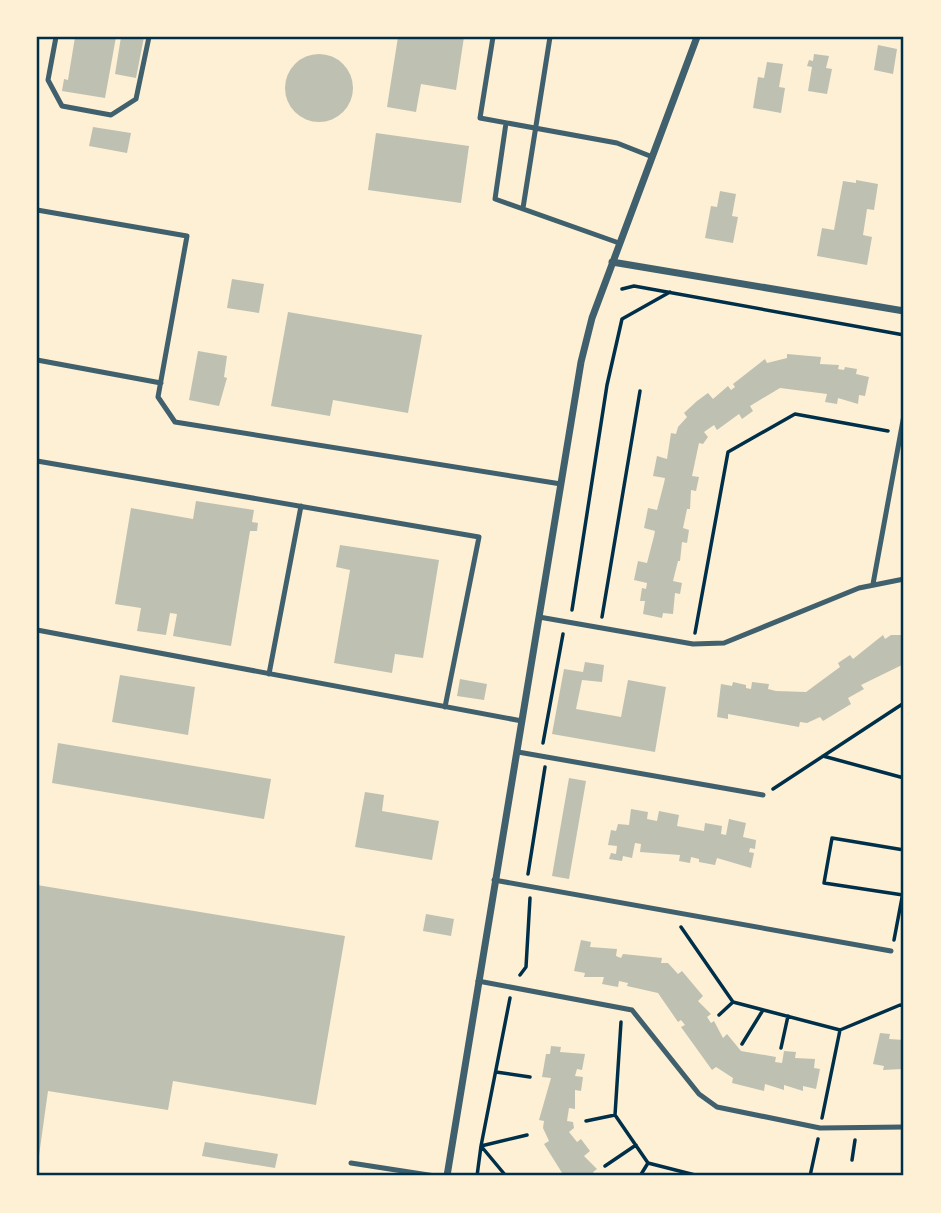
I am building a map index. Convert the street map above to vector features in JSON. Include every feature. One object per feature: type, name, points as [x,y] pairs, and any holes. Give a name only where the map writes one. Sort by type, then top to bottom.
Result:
[{"type":"street","points":[[447,1176],[581,362],[592,318],[650,156],[697,37]]},
{"type":"street","points":[[612,262],[904,312]]},
{"type":"lane","points":[[56,37],[48,80],[62,106],[111,114],[136,99],[149,37]]},
{"type":"lane","points":[[493,37],[480,118],[617,143],[650,156]]},
{"type":"lane","points":[[523,208],[550,37]]},
{"type":"lane","points":[[506,123],[495,199],[619,243]]},
{"type":"lane","points":[[37,210],[187,236],[158,397],[175,422],[561,484]]},
{"type":"lane","points":[[37,360],[161,383]]},
{"type":"lane","points":[[873,584],[904,415]]},
{"type":"lane","points":[[37,461],[479,537],[445,707]]},
{"type":"lane","points":[[270,674],[301,506]]},
{"type":"lane","points":[[539,617],[693,644],[724,643],[873,584],[904,579]]},
{"type":"lane","points":[[37,630],[522,721]]},
{"type":"lane","points":[[518,752],[763,796]]},
{"type":"lane","points":[[494,880],[891,951]]},
{"type":"lane","points":[[478,981],[632,1010],[699,1094],[717,1107],[820,1128],[904,1127]]},
{"type":"lane","points":[[351,1163],[435,1176]]},
{"type":"path","points":[[622,289],[634,286],[904,335]]},
{"type":"path","points":[[600,628],[640,391]]},
{"type":"path","points":[[693,644],[728,452],[795,414],[901,433]]},
{"type":"path","points":[[763,796],[904,703]]},
{"type":"path","points":[[823,756],[904,778]]},
{"type":"path","points":[[903,895],[824,883],[832,838],[904,850]]},
{"type":"path","points":[[891,951],[904,887]]},
{"type":"path","points":[[668,910],[733,1002],[840,1030],[900,1005],[904,1006]]},
{"type":"path","points":[[477,1176],[512,987]]},
{"type":"path","points":[[719,1015],[733,1002]]},
{"type":"path","points":[[622,1008],[615,1115],[648,1163],[699,1176]]},
{"type":"path","points":[[742,1044],[764,1010]]},
{"type":"path","points":[[781,1048],[788,1016]]},
{"type":"path","points":[[810,1176],[840,1030]]},
{"type":"path","points":[[496,1072],[530,1077]]},
{"type":"path","points":[[586,1121],[615,1115]]},
{"type":"path","points":[[852,1160],[857,1127]]},
{"type":"path","points":[[481,1146],[527,1135]]},
{"type":"path","points":[[605,1166],[636,1145]]},
{"type":"path","points":[[481,1146],[506,1176]]},
{"type":"path","points":[[640,1176],[648,1163]]},
{"type":"path","points":[[671,1176],[672,1169]]},
{"type":"building","points":[[75,37],[116,37],[105,98],[62,91],[64,79],[68,80]]},
{"type":"building","points":[[121,37],[144,37],[136,78],[115,74]]},
{"type":"building","points":[[398,37],[464,37],[456,90],[421,84],[416,112],[387,107]]},
{"type":"building","points":[[878,45],[897,49],[893,74],[874,70]]},
{"type":"building","points":[[312,54],[326,54],[338,59],[348,69],[353,88],[348,107],[338,117],[326,122],[312,122],[300,117],[290,107],[285,95],[285,81],[290,69],[300,59]]},
{"type":"building","points":[[814,54],[829,56],[826,68],[832,69],[827,94],[808,91],[812,67],[807,66],[809,60],[813,61]]},
{"type":"building","points":[[767,62],[783,64],[779,87],[785,88],[781,113],[753,108],[758,77],[764,78]]},
{"type":"building","points":[[93,127],[131,133],[127,153],[89,146]]},
{"type":"building","points":[[376,133],[469,146],[461,203],[368,190]]},
{"type":"building","points":[[856,180],[878,184],[874,210],[867,209],[863,235],[872,237],[867,265],[817,256],[822,228],[834,230],[843,181],[856,183]]},
{"type":"building","points":[[720,191],[736,194],[732,216],[738,217],[733,243],[705,238],[711,206],[717,207]]},
{"type":"building","points":[[232,279],[264,284],[259,313],[227,308]]},
{"type":"building","points":[[288,312],[422,335],[408,413],[333,400],[330,416],[271,406]]},
{"type":"building","points":[[198,351],[227,356],[224,377],[227,378],[219,406],[189,400]]},
{"type":"building","points":[[787,354],[821,357],[820,364],[839,365],[838,369],[844,370],[845,367],[857,369],[856,374],[869,377],[865,396],[859,395],[858,404],[838,398],[837,404],[825,402],[827,394],[780,388],[750,406],[753,411],[742,419],[739,414],[717,430],[714,425],[704,432],[708,437],[703,444],[699,443],[692,476],[699,477],[696,491],[691,490],[690,509],[687,509],[683,528],[689,530],[687,543],[682,542],[680,561],[673,581],[682,583],[680,594],[675,593],[673,614],[663,613],[662,618],[643,614],[645,601],[640,601],[642,588],[646,589],[647,583],[634,580],[638,561],[647,563],[655,531],[644,528],[648,508],[657,510],[665,478],[653,476],[657,456],[667,459],[671,433],[676,434],[678,427],[687,417],[684,413],[697,401],[708,393],[713,399],[728,386],[731,390],[735,387],[733,384],[765,359],[767,363],[787,358]]},
{"type":"building","points":[[196,501],[254,510],[252,522],[258,523],[257,531],[250,531],[231,646],[173,636],[177,614],[170,613],[166,635],[137,631],[141,608],[115,604],[131,508],[193,519]]},
{"type":"building","points":[[340,545],[439,560],[423,658],[395,654],[392,673],[334,663],[350,570],[336,567]]},
{"type":"building","points":[[883,635],[885,639],[891,635],[904,635],[904,664],[861,685],[864,689],[848,698],[851,704],[823,721],[820,717],[807,723],[800,722],[799,727],[728,714],[728,719],[717,717],[721,684],[732,686],[733,682],[751,689],[752,682],[769,684],[768,689],[776,691],[806,692],[840,667],[838,663],[850,655],[853,659]]},
{"type":"building","points":[[585,662],[604,665],[602,682],[582,680],[576,709],[621,717],[628,680],[666,687],[655,752],[552,734],[564,669],[583,672]]},
{"type":"building","points":[[120,675],[195,687],[188,735],[112,722]]},
{"type":"building","points":[[460,679],[487,684],[484,700],[457,696]]},
{"type":"building","points":[[58,743],[271,779],[264,819],[52,783]]},
{"type":"building","points":[[569,778],[586,781],[569,879],[552,876]]},
{"type":"building","points":[[365,792],[384,795],[382,811],[439,821],[432,860],[355,847]]},
{"type":"building","points":[[631,809],[648,812],[647,819],[657,821],[659,811],[679,815],[677,826],[704,831],[705,823],[722,826],[721,834],[726,835],[729,819],[746,823],[743,837],[756,840],[755,849],[750,848],[749,852],[754,853],[751,868],[717,858],[715,865],[699,862],[699,859],[691,857],[690,863],[679,861],[680,855],[640,852],[641,844],[635,843],[632,858],[623,856],[622,861],[609,859],[611,853],[616,854],[617,846],[608,845],[611,830],[616,831],[618,824],[629,825]]},
{"type":"building","points":[[37,885],[345,936],[316,1105],[173,1081],[168,1110],[48,1091],[37,1170]]},
{"type":"building","points":[[426,914],[454,919],[451,936],[423,931]]},
{"type":"building","points":[[581,940],[591,942],[590,947],[617,949],[616,956],[621,958],[623,954],[662,958],[661,963],[668,963],[678,974],[682,971],[703,996],[698,1001],[711,1014],[707,1017],[711,1023],[714,1021],[723,1038],[727,1034],[741,1051],[776,1057],[775,1062],[782,1063],[784,1051],[796,1052],[795,1058],[815,1059],[814,1068],[820,1069],[816,1089],[803,1086],[803,1091],[784,1085],[784,1090],[765,1084],[764,1091],[732,1083],[733,1078],[716,1067],[712,1070],[681,1027],[685,1025],[681,1020],[678,1022],[658,993],[627,986],[628,983],[619,981],[618,987],[602,984],[604,977],[584,977],[585,973],[574,971]]},
{"type":"building","points":[[880,1033],[890,1034],[889,1039],[904,1040],[904,1078],[901,1077],[902,1069],[883,1070],[884,1066],[873,1064]]},
{"type":"building","points":[[551,1046],[561,1047],[560,1052],[585,1054],[582,1070],[577,1069],[575,1076],[583,1077],[581,1091],[575,1090],[575,1109],[569,1108],[567,1121],[573,1122],[574,1128],[569,1132],[577,1142],[581,1139],[590,1151],[584,1156],[597,1169],[593,1172],[596,1176],[564,1176],[544,1144],[549,1141],[543,1128],[544,1121],[539,1120],[551,1078],[542,1077],[546,1054],[550,1054]]},
{"type":"building","points":[[205,1142],[278,1154],[275,1168],[202,1156]]}]
